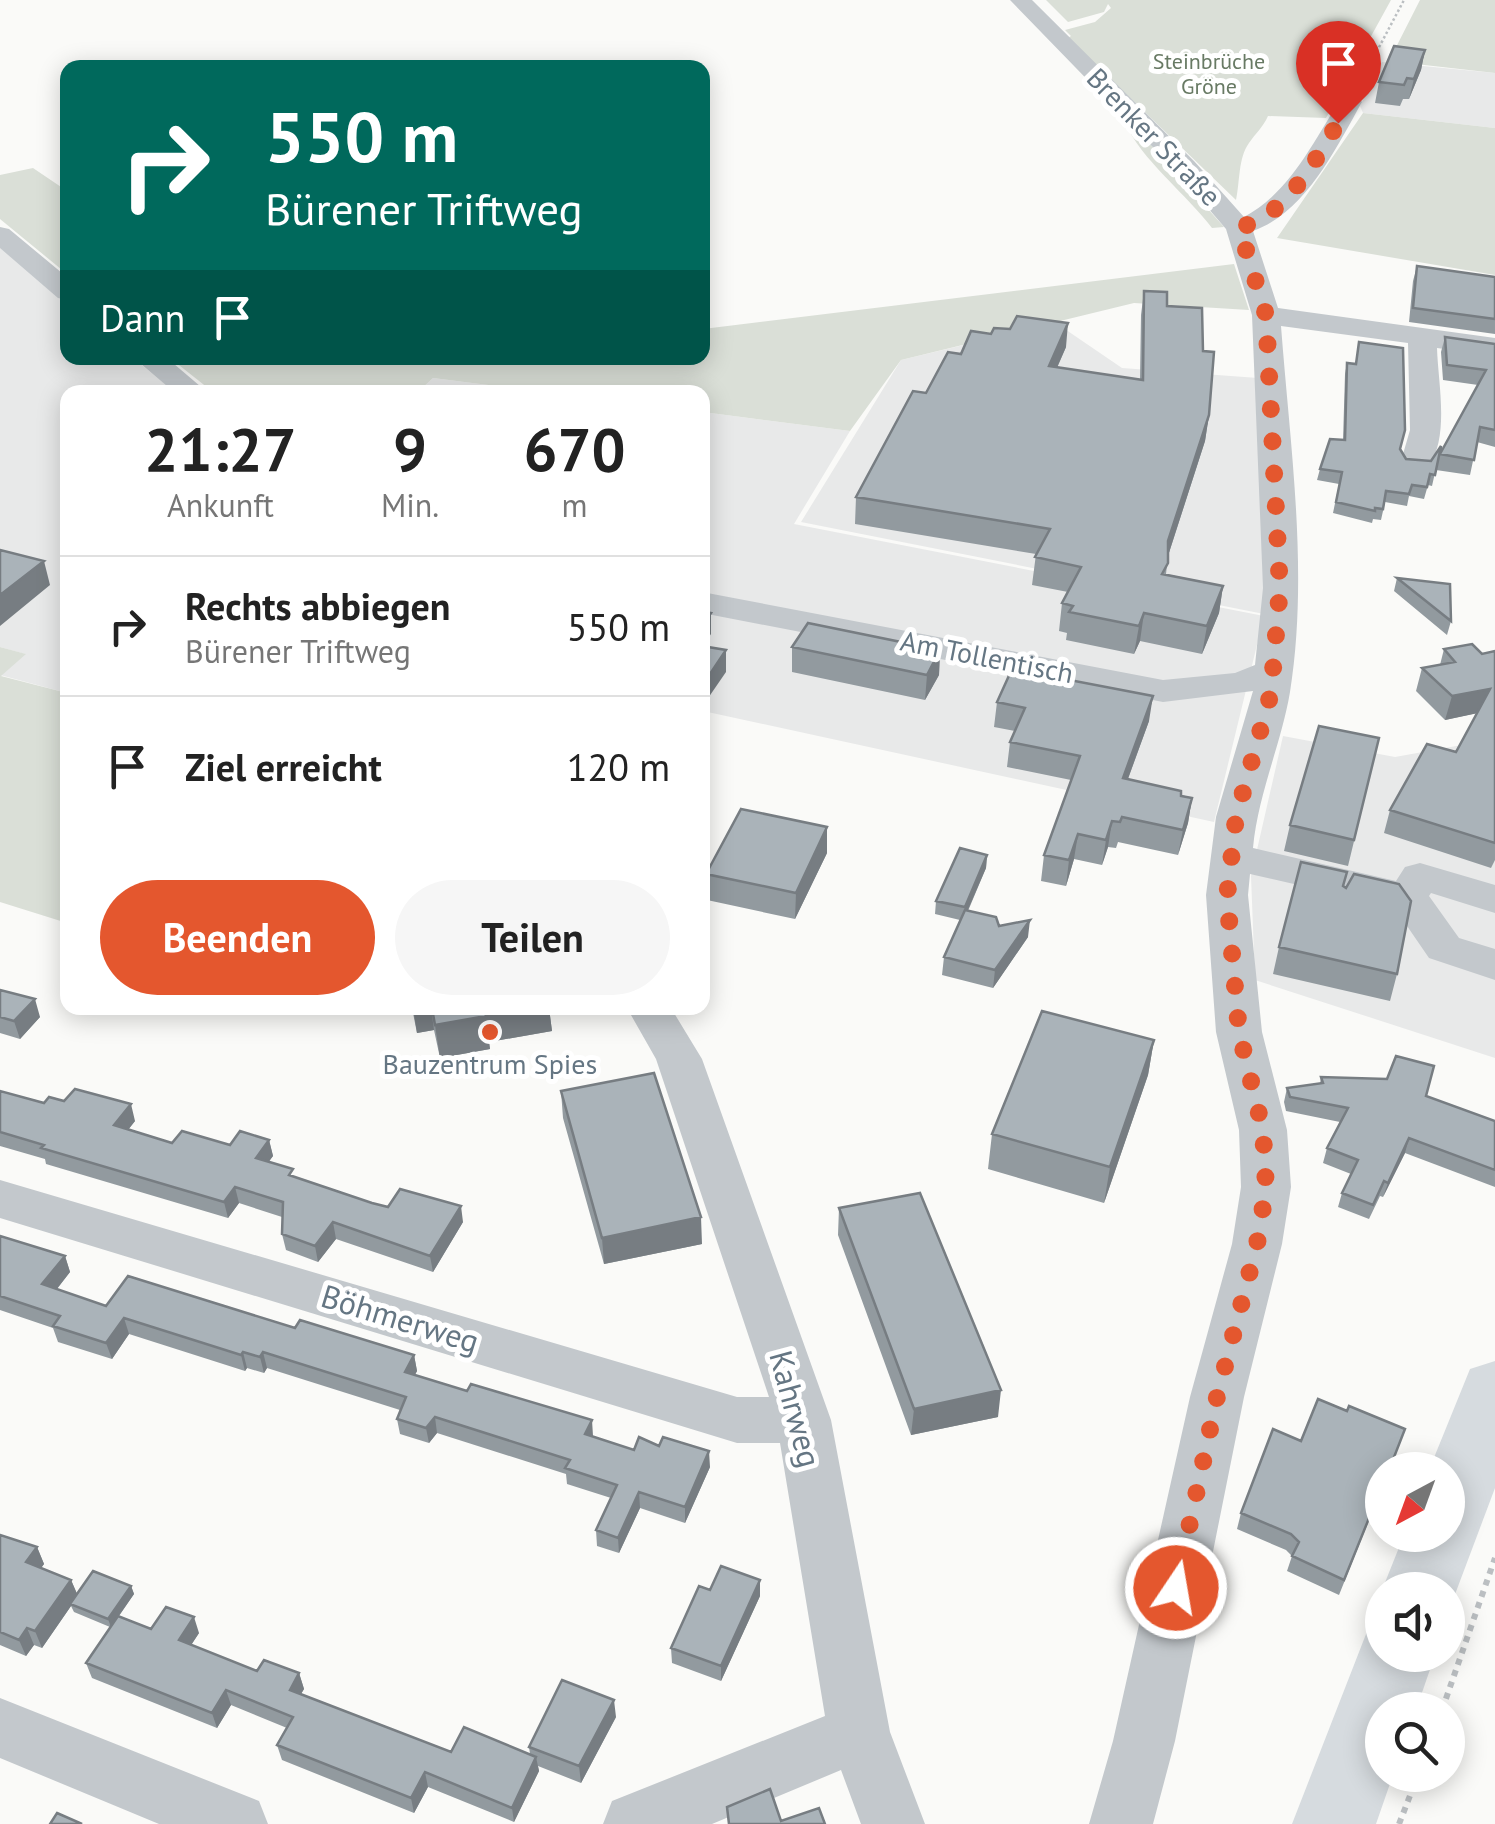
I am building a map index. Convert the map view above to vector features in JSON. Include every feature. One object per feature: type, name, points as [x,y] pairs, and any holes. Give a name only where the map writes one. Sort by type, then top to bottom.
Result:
[{"type":"main road","points":[[1465,1475],[1492,1408]]},
{"type":"main road","points":[[1334,1824],[1390,1672]]},
{"type":"street","name":"Brenker Straße","points":[[1020,0],[1186,166],[1239,227],[1266,315],[1280,588],[1265,725],[1236,817],[1227,896],[1239,1032],[1263,1130],[1266,1188],[1257,1244],[1217,1397],[1144,1740],[1121,1824]]},
{"type":"street","points":[[1239,227],[1254,224],[1287,194],[1316,159],[1350,102]]},
{"type":"street","points":[[0,235],[60,285]]},
{"type":"street","points":[[1266,315],[1495,347]]},
{"type":"street","points":[[1417,461],[1425,430],[1422,338]]},
{"type":"street","points":[[158,365],[183,385]]},
{"type":"street","name":"Am Tollentisch","points":[[710,604],[1163,691],[1242,683],[1272,671]]},
{"type":"street","points":[[1229,856],[1415,905],[1495,934]]},
{"type":"street","name":"Kahrweg","points":[[653,1015],[680,1058],[804,1420],[859,1732],[893,1824]]},
{"type":"street","name":"Böhmerweg","points":[[0,1199],[737,1420],[804,1420]]},
{"type":"street","points":[[0,1728],[236,1824]]},
{"type":"street","points":[[635,1824],[859,1732]]},
{"type":"path","points":[[1350,102],[1404,0]]},
{"type":"path","points":[[1448,1692],[1495,1558]]},
{"type":"path","points":[[1400,1824],[1412,1792]]},
{"type":"shaded area","points":[[1382,62],[1495,73],[1495,128],[1363,113],[1360,106]]},
{"type":"shaded area","points":[[0,247],[60,298],[60,365],[142,365],[166,385],[60,385],[60,691],[0,675],[25,654],[0,647]]},
{"type":"shaded area","points":[[1056,323],[1122,368],[1258,378],[1264,614],[801,522],[901,360]]},
{"type":"shaded area","points":[[433,378],[489,385],[426,385]]},
{"type":"shaded area","points":[[710,413],[850,431],[794,524],[1264,616],[1214,822],[710,713]]},
{"type":"shaded area","points":[[1283,736],[1395,757],[1495,739],[1495,1058],[1255,980],[1251,876]]},
{"type":"green space","name":"Steinbrüche Gröne","points":[[1046,0],[1391,0],[1326,118],[1268,116],[1243,156],[1236,200],[1068,38],[1071,36],[1065,30],[1095,22],[1111,8],[1108,4],[1104,12],[1068,22]]},
{"type":"green space","points":[[1420,0],[1495,0],[1495,73],[1389,61]]},
{"type":"green space","points":[[1363,113],[1495,128],[1495,275],[1277,238]]},
{"type":"green space","points":[[1132,124],[1224,227],[1212,228],[1152,163],[1127,125]]},
{"type":"green space","points":[[33,168],[60,186],[60,268],[0,219],[0,175]]},
{"type":"green space","points":[[1234,264],[1249,310],[1134,303],[901,360],[850,431],[710,413],[710,385],[489,385],[433,378],[426,385],[204,385],[179,365],[710,365],[710,328]]},
{"type":"green space","points":[[0,647],[26,654],[1,676],[60,691],[60,921],[0,902]]},
{"type":"building","points":[[1394,46],[1425,50],[1414,79],[1407,78],[1404,85],[1379,82]]},
{"type":"building","points":[[1417,266],[1495,277],[1495,319],[1413,308]]},
{"type":"building","points":[[1144,291],[1167,292],[1167,306],[1202,308],[1203,351],[1214,352],[1209,415],[1168,541],[1168,563],[1162,574],[1223,586],[1207,626],[1144,613],[1139,626],[1069,612],[1073,606],[1062,603],[1081,567],[1035,557],[1050,529],[856,497],[913,391],[926,393],[948,352],[961,354],[971,331],[991,334],[994,328],[1010,329],[1017,316],[1068,323],[1049,366],[1143,380]]},
{"type":"building","points":[[1445,337],[1495,344],[1495,430],[1480,427],[1474,460],[1440,454],[1486,370],[1447,365]]},
{"type":"building","points":[[1359,342],[1403,348],[1405,430],[1400,449],[1406,459],[1431,461],[1441,446],[1435,475],[1430,474],[1427,487],[1412,485],[1409,494],[1386,491],[1383,509],[1375,511],[1336,502],[1342,472],[1320,469],[1330,439],[1345,440],[1347,363],[1356,364]]},
{"type":"building","points":[[0,550],[44,561],[0,595]]},
{"type":"building","points":[[1397,578],[1450,584],[1451,621]]},
{"type":"building","points":[[808,623],[940,650],[927,675],[792,647]]},
{"type":"building","points":[[1472,644],[1482,654],[1495,651],[1495,843],[1390,810],[1427,744],[1456,752],[1490,689],[1452,696],[1422,668],[1455,662],[1444,649]]},
{"type":"building","points":[[710,647],[726,650],[710,674]]},
{"type":"building","points":[[1012,669],[1153,696],[1123,778],[1181,791],[1181,796],[1192,798],[1183,830],[1122,817],[1120,822],[1112,821],[1106,840],[1078,834],[1069,860],[1044,855],[1080,756],[1010,742],[1025,708],[997,702]]},
{"type":"building","points":[[1319,726],[1379,738],[1354,840],[1290,825]]},
{"type":"building","points":[[741,809],[827,827],[796,893],[710,875],[710,867]]},
{"type":"building","points":[[960,848],[987,855],[965,907],[936,901]]},
{"type":"building","points":[[1301,862],[1347,872],[1343,886],[1346,888],[1354,874],[1399,884],[1411,901],[1397,974],[1279,947]]},
{"type":"building","points":[[965,910],[996,917],[999,926],[1030,920],[995,970],[944,957]]},
{"type":"building","points":[[0,990],[35,999],[14,1021],[0,1017]]},
{"type":"building","points":[[1042,1011],[1154,1040],[1110,1167],[992,1134]]},
{"type":"building","points":[[433,1015],[486,1016],[435,1025]]},
{"type":"building","points":[[1396,1056],[1434,1066],[1426,1096],[1495,1121],[1495,1170],[1409,1138],[1373,1205],[1342,1193],[1358,1160],[1327,1148],[1348,1108],[1290,1097],[1287,1088],[1323,1083],[1321,1077],[1387,1079]]},
{"type":"building","points":[[654,1073],[701,1217],[602,1238],[561,1091]]},
{"type":"building","points":[[75,1089],[131,1104],[114,1125],[172,1143],[182,1131],[230,1145],[240,1131],[269,1140],[256,1158],[293,1169],[289,1175],[388,1207],[400,1189],[461,1206],[430,1256],[333,1222],[315,1246],[282,1234],[283,1202],[235,1187],[224,1202],[41,1148],[44,1145],[0,1132],[0,1091],[44,1103],[49,1097],[64,1101]]},
{"type":"building","points":[[920,1193],[1001,1390],[914,1409],[839,1208]]},
{"type":"building","points":[[0,1236],[65,1256],[42,1284],[106,1306],[128,1276],[295,1328],[300,1320],[414,1355],[405,1372],[467,1391],[471,1384],[592,1420],[585,1434],[634,1450],[639,1437],[659,1446],[663,1437],[709,1451],[685,1507],[639,1492],[618,1538],[596,1530],[617,1485],[565,1468],[570,1460],[435,1417],[426,1428],[397,1419],[406,1397],[263,1352],[260,1357],[243,1352],[241,1355],[124,1318],[106,1343],[53,1326],[60,1316],[0,1296]]},
{"type":"building","points":[[1318,1399],[1347,1411],[1349,1406],[1405,1429],[1396,1452],[1365,1452],[1365,1528],[1344,1580],[1292,1556],[1299,1542],[1291,1534],[1241,1513],[1273,1429],[1301,1441]]},
{"type":"building","points":[[0,1535],[37,1547],[26,1562],[71,1580],[35,1631],[27,1628],[19,1640],[0,1632]]},
{"type":"building","points":[[721,1566],[760,1580],[721,1666],[671,1648],[699,1586],[710,1590]]},
{"type":"building","points":[[93,1571],[131,1586],[108,1619],[70,1604]]},
{"type":"building","points":[[166,1607],[194,1617],[179,1640],[257,1671],[264,1660],[299,1673],[290,1690],[451,1752],[464,1727],[536,1757],[512,1808],[425,1772],[411,1798],[277,1745],[293,1717],[226,1690],[212,1713],[86,1663],[118,1616],[151,1629]]},
{"type":"building","points":[[562,1680],[614,1700],[579,1766],[529,1747]]},
{"type":"building","points":[[770,1789],[781,1821],[819,1808],[825,1824],[729,1824],[727,1807]]},
{"type":"building","points":[[57,1813],[82,1824],[50,1824]]},
{"type":"place","name":"Bauzentrum Spies","points":[[490,1032]]},
{"type":"route","points":[[1176,1588],[1217,1397],[1257,1244],[1266,1188],[1263,1130],[1239,1032],[1227,896],[1236,817],[1271,693],[1280,588],[1278,512],[1266,315],[1239,227],[1254,224],[1287,194],[1316,159],[1338,123]]}]
